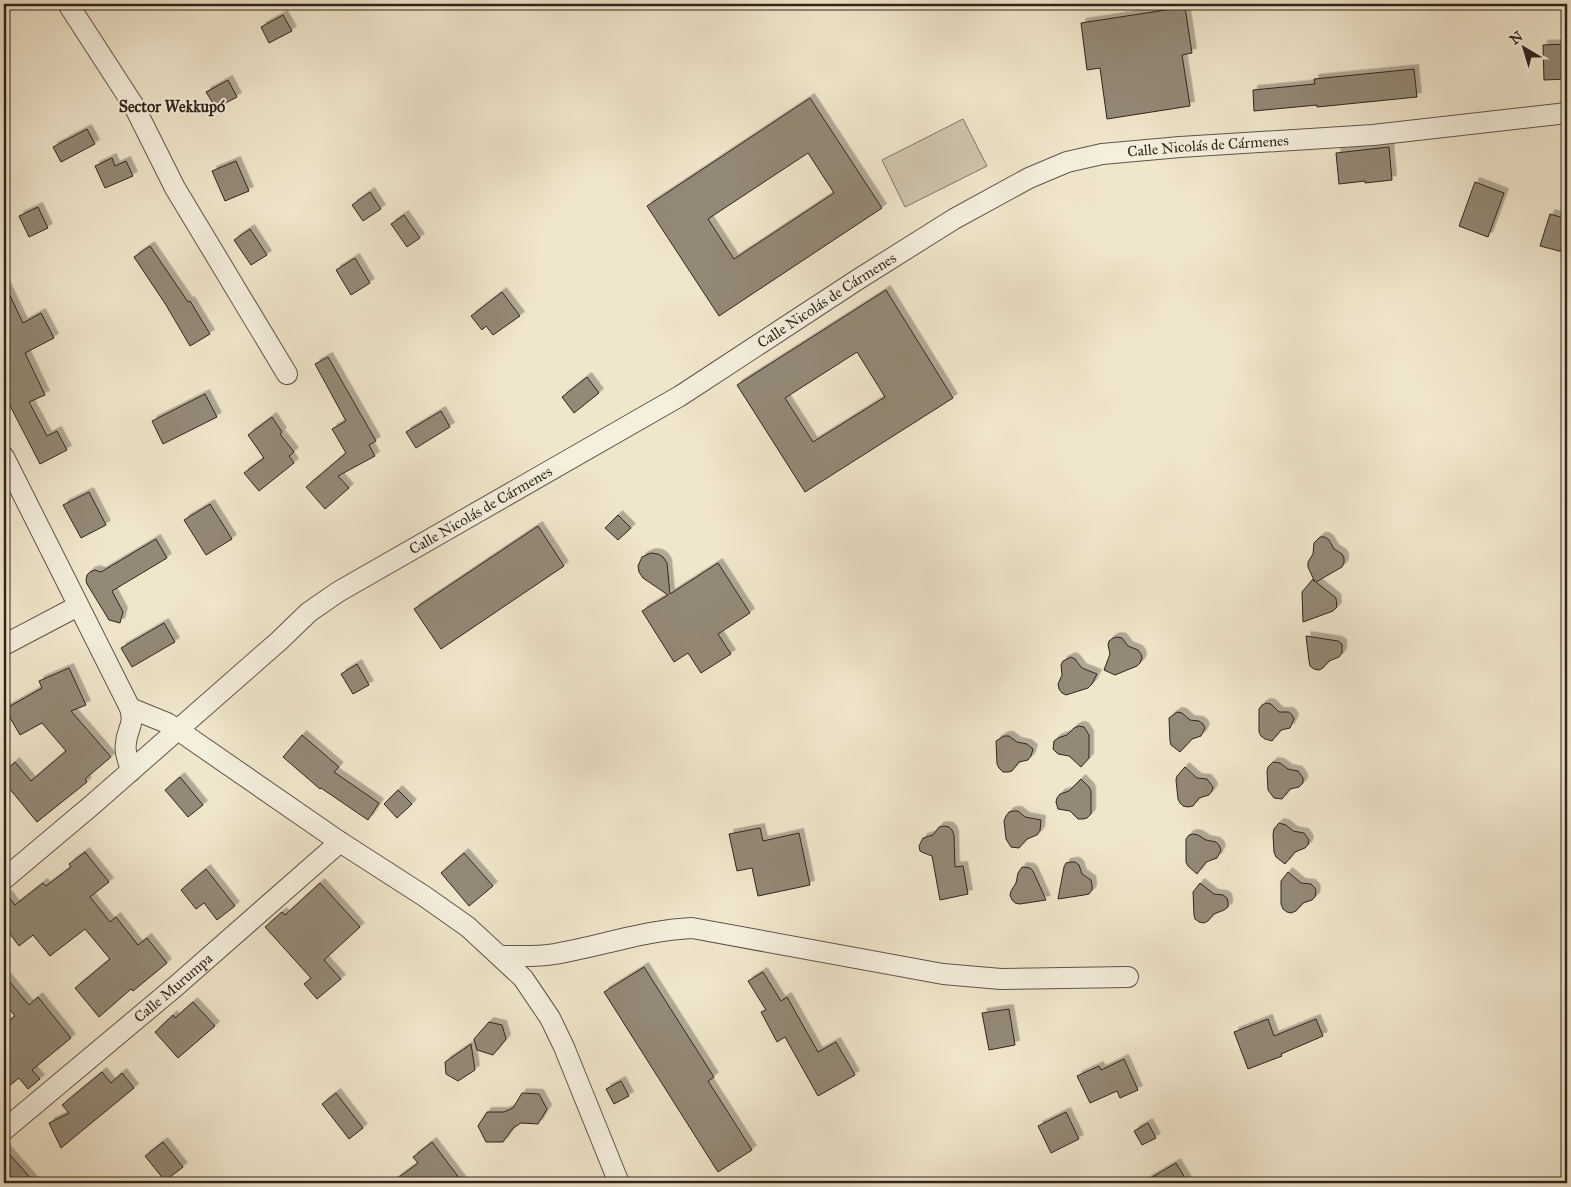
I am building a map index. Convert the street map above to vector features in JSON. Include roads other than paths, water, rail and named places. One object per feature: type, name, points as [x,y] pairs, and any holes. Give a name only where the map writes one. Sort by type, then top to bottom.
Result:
[{"type":"street","points":[[68,4],[134,106],[175,188],[287,374]]},
{"type":"street","name":"Calle Nicolás de Cármenes","points":[[4,879],[178,730],[309,612],[338,592],[680,396],[954,218],[1028,178],[1066,162],[1102,154],[1180,147],[1373,135],[1567,113]]},
{"type":"street","points":[[4,457],[130,708],[133,718],[125,745],[131,771]]},
{"type":"street","points":[[4,645],[78,606]]},
{"type":"street","points":[[130,708],[167,723],[178,730],[340,842],[424,896],[468,927],[501,956],[523,978],[550,1018],[619,1183]]},
{"type":"street","name":"Calle Murumpa","points":[[4,1130],[176,986],[340,842]]},
{"type":"street","points":[[501,956],[553,954],[612,943],[651,933],[692,928],[943,974],[1000,979],[1128,977]]},
{"type":"district","name":"Sector Wekkupó","points":[[172,106]]}]
